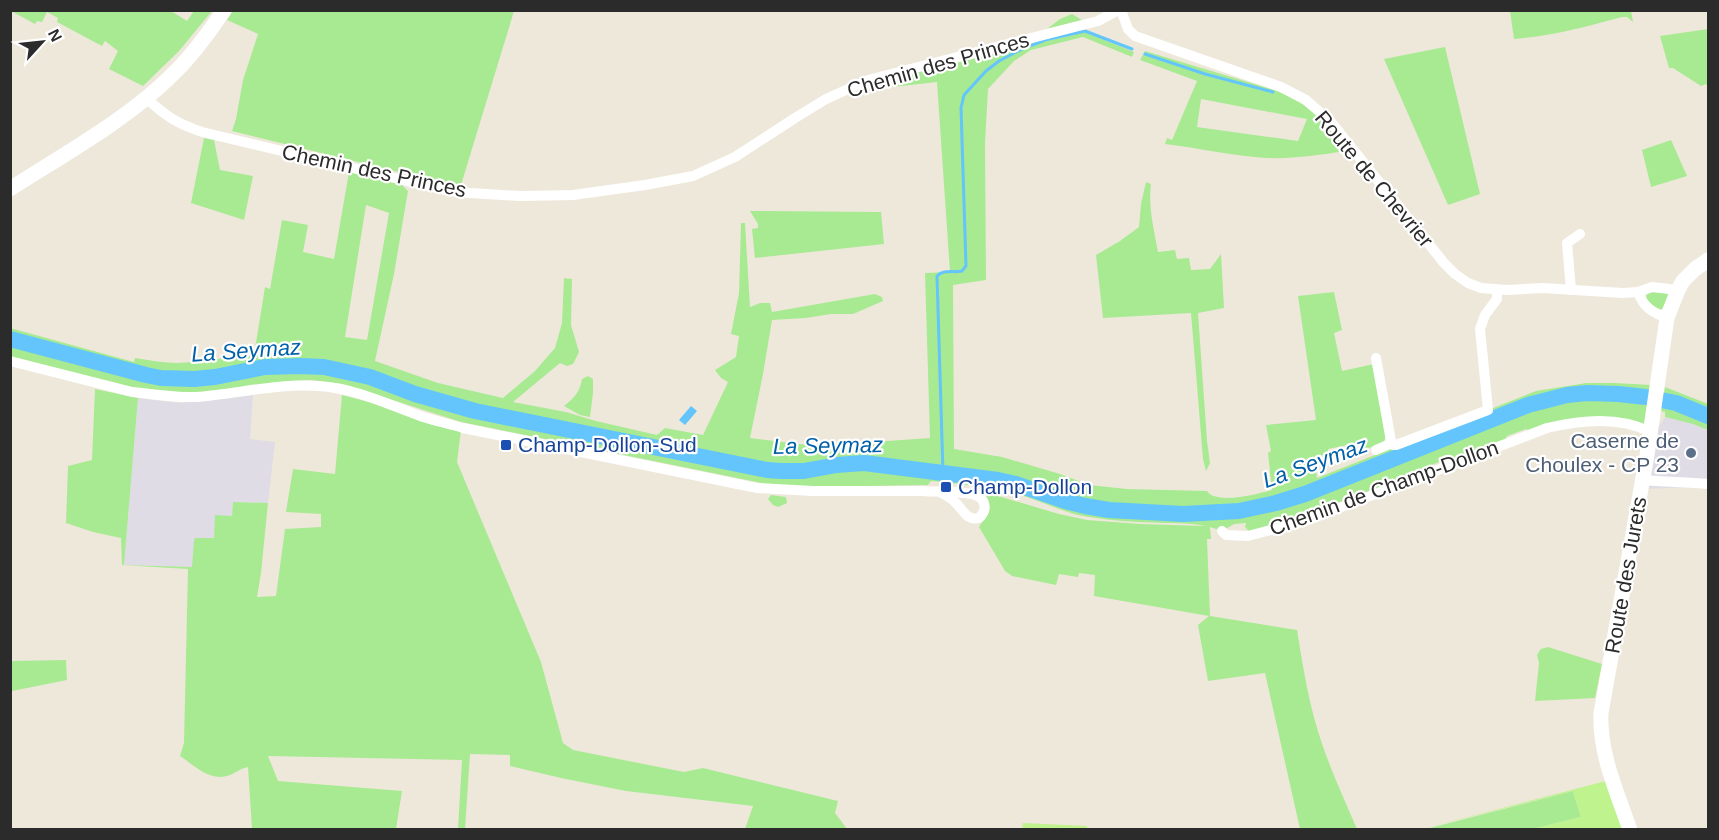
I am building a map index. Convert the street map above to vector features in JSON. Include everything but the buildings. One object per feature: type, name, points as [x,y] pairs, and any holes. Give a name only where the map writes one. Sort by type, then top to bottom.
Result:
[{"type":"street","points":[[10,189],[100,131],[146,98],[190,56],[224,10]]},
{"type":"street","name":"Chemin des Princes","points":[[146,98],[172,120],[202,132],[427,187],[470,193],[520,196],[573,195],[631,188],[693,176],[735,157],[795,117],[848,88],[868,80],[1098,21],[1119,10]]},
{"type":"street","name":"Route de Chevrier","points":[[1119,10],[1128,29],[1135,36],[1267,82],[1311,104],[1331,122],[1438,255],[1455,274],[1468,283],[1481,288],[1497,290],[1542,288],[1623,293],[1638,292],[1652,286],[1677,290]]},
{"type":"street","points":[[1571,290],[1567,243],[1580,234]]},
{"type":"street","name":"Route des Jurets","points":[[1630,830],[1605,753],[1600,726],[1603,698],[1643,480],[1667,318],[1677,290],[1689,275],[1708,260]]},
{"type":"street","points":[[1376,450],[1392,443],[1396,445],[1488,410],[1480,329],[1485,315],[1497,299],[1497,290]]},
{"type":"street","points":[[1638,292],[1641,300],[1653,313],[1667,318]]},
{"type":"street","points":[[1376,358],[1392,443]]},
{"type":"street","points":[[10,361],[132,392],[159,395],[194,397],[283,386],[331,387],[362,394],[424,417],[463,428],[757,488],[789,491],[939,492],[973,495],[981,499],[985,511],[979,518],[971,519],[952,499],[939,492]]},
{"type":"street","name":"Chemin de Champ-Dollon","points":[[1222,531],[1226,535],[1248,536],[1305,521],[1547,428],[1598,421],[1620,422],[1651,432]]},
{"type":"street","points":[[1643,480],[1708,484]]},
{"type":"shaded area","points":[[253,395],[250,439],[275,442],[268,503],[233,502],[232,516],[214,538],[195,538],[193,567],[124,565],[138,398],[180,403]]},
{"type":"shaded area","points":[[1665,417],[1708,430],[1708,488],[1646,489],[1656,432]]},
{"type":"green space","points":[[11,11],[171,11],[187,21],[194,11],[212,11],[179,51],[143,86],[109,69],[118,51],[105,41],[102,46],[57,22],[58,18],[47,12],[42,22],[37,21],[35,24]]},
{"type":"green space","points":[[233,11],[514,11],[461,185],[423,178],[232,131],[243,80],[258,34],[227,20]]},
{"type":"green space","points":[[1510,11],[1631,11],[1633,22],[1627,17],[1622,17],[1568,31],[1514,39]]},
{"type":"green space","points":[[1072,14],[1082,20],[1047,29],[1060,19]]},
{"type":"green space","points":[[1708,29],[1708,87],[1706,84],[1701,86],[1673,68],[1669,68],[1660,36]]},
{"type":"green space","points":[[1085,32],[1134,52],[1132,57],[1083,37],[1031,50],[1014,61],[988,89],[985,143],[986,280],[953,285],[954,449],[1002,457],[1089,485],[1127,489],[1207,491],[1212,495],[1228,498],[1272,490],[1268,453],[1271,451],[1266,425],[1316,420],[1298,296],[1334,292],[1342,330],[1334,333],[1342,371],[1374,364],[1387,431],[1384,442],[1372,447],[1361,450],[1358,443],[1328,449],[1328,454],[1314,457],[1317,478],[1536,391],[1586,383],[1652,385],[1651,432],[1620,422],[1533,433],[1526,429],[1507,436],[1503,444],[1456,462],[1447,459],[1429,466],[1425,474],[1370,496],[1362,492],[1343,500],[1341,507],[1253,535],[1245,527],[1246,523],[1234,524],[1222,531],[1210,527],[1211,539],[1207,539],[1210,616],[1297,630],[1307,688],[1319,735],[1357,829],[1300,829],[1265,673],[1208,681],[1198,625],[1209,616],[1094,596],[1095,575],[1079,573],[1078,577],[1059,574],[1056,585],[1012,576],[1005,571],[979,527],[989,510],[985,495],[998,496],[1087,520],[1205,526],[1089,517],[1073,514],[1004,491],[931,481],[928,485],[776,486],[461,422],[343,384],[311,380],[201,392],[174,392],[140,389],[11,357],[10,328],[134,362],[135,358],[185,363],[216,355],[216,359],[254,355],[265,287],[270,289],[282,220],[308,225],[303,252],[334,259],[349,172],[402,185],[408,191],[394,274],[375,361],[438,383],[503,398],[535,371],[555,348],[562,323],[564,278],[572,279],[571,325],[579,352],[573,364],[567,366],[560,363],[513,402],[566,412],[657,435],[665,428],[703,435],[728,382],[721,378],[715,370],[736,357],[739,336],[731,334],[739,293],[741,223],[745,223],[750,307],[760,303],[770,303],[772,312],[875,294],[882,297],[883,301],[853,314],[772,320],[750,438],[816,446],[930,438],[925,273],[950,272],[937,82],[874,89],[873,84]],"holes":[[[366,205],[389,213],[367,340],[345,337]]]},
{"type":"green space","points":[[1445,47],[1480,194],[1448,205],[1384,59]]},
{"type":"green space","points":[[1145,51],[1278,91],[1298,101],[1317,115],[1346,151],[1267,158],[1165,144],[1167,138],[1172,140],[1197,81],[1140,60]],"holes":[[[1201,99],[1307,119],[1298,141],[1197,127]]]},
{"type":"green space","points":[[204,138],[214,140],[220,170],[253,176],[244,220],[191,203]]},
{"type":"green space","points":[[1671,140],[1687,176],[1651,187],[1642,150]]},
{"type":"green space","points":[[1146,182],[1151,184],[1151,209],[1158,252],[1175,250],[1177,259],[1189,258],[1191,270],[1210,269],[1221,254],[1224,308],[1198,313],[1210,463],[1206,471],[1203,459],[1191,313],[1103,318],[1096,255],[1139,227]]},
{"type":"green space","points":[[750,211],[881,212],[884,244],[755,258],[752,229],[758,228],[758,224]]},
{"type":"green space","points":[[1649,291],[1667,293],[1669,297],[1662,309],[1657,310],[1646,299]]},
{"type":"green space","points":[[588,376],[593,379],[590,417],[580,415],[564,406],[580,388],[582,379]]},
{"type":"green space","points":[[1665,387],[1708,404],[1708,430],[1665,417],[1665,412],[1661,411]]},
{"type":"green space","points":[[95,389],[138,398],[124,565],[192,567],[194,540],[195,538],[214,538],[215,515],[232,516],[233,502],[268,503],[257,597],[276,596],[285,529],[321,527],[321,514],[286,512],[293,469],[335,474],[342,395],[461,430],[457,462],[541,662],[563,743],[573,750],[684,772],[703,768],[838,801],[835,813],[847,829],[745,829],[753,806],[626,791],[510,766],[510,755],[470,754],[465,829],[458,829],[462,760],[268,756],[278,781],[402,791],[396,829],[252,829],[248,767],[220,777],[207,774],[180,756],[184,743],[188,569],[122,565],[121,538],[66,523],[68,466],[92,460]]},
{"type":"green space","points":[[771,495],[786,497],[787,503],[778,507],[773,505],[768,499]]},
{"type":"green space","points":[[1548,647],[1602,664],[1595,698],[1535,701],[1539,663],[1537,655],[1541,649]]},
{"type":"green space","points":[[66,660],[67,680],[12,691],[11,661]]},
{"type":"green space","points":[[1606,781],[1623,829],[1533,829],[1581,817],[1573,791],[1418,830]]},
{"type":"green space","points":[[1573,791],[1581,817],[1533,829],[1422,830]]},
{"type":"green space","points":[[1023,823],[1087,826],[1087,829],[1022,829]]},
{"type":"water","points":[[691,406],[697,411],[685,425],[679,420]]},
{"type":"waterway","points":[[943,473],[937,276],[946,272],[962,271],[966,266],[961,108],[964,95],[986,71],[999,61],[1045,40],[1085,31],[1132,49]]},
{"type":"waterway","points":[[1145,54],[1205,74],[1273,92]]},
{"type":"waterway","name":"La Seymaz","points":[[10,339],[161,378],[215,377],[265,367],[324,367],[370,377],[415,394],[475,411],[767,470],[804,471],[864,463],[998,480],[1065,501],[1109,510],[1183,514],[1239,511],[1276,503],[1305,494],[1528,405],[1567,395],[1587,393],[1646,397],[1676,403],[1708,416]]},
{"type":"place","name":"Champ-Dollon-Sud","points":[[506,445]]},
{"type":"place","name":"Caserne de Choulex - CP 23","points":[[1691,453]]},
{"type":"place","name":"Champ-Dollon","points":[[946,487]]}]
